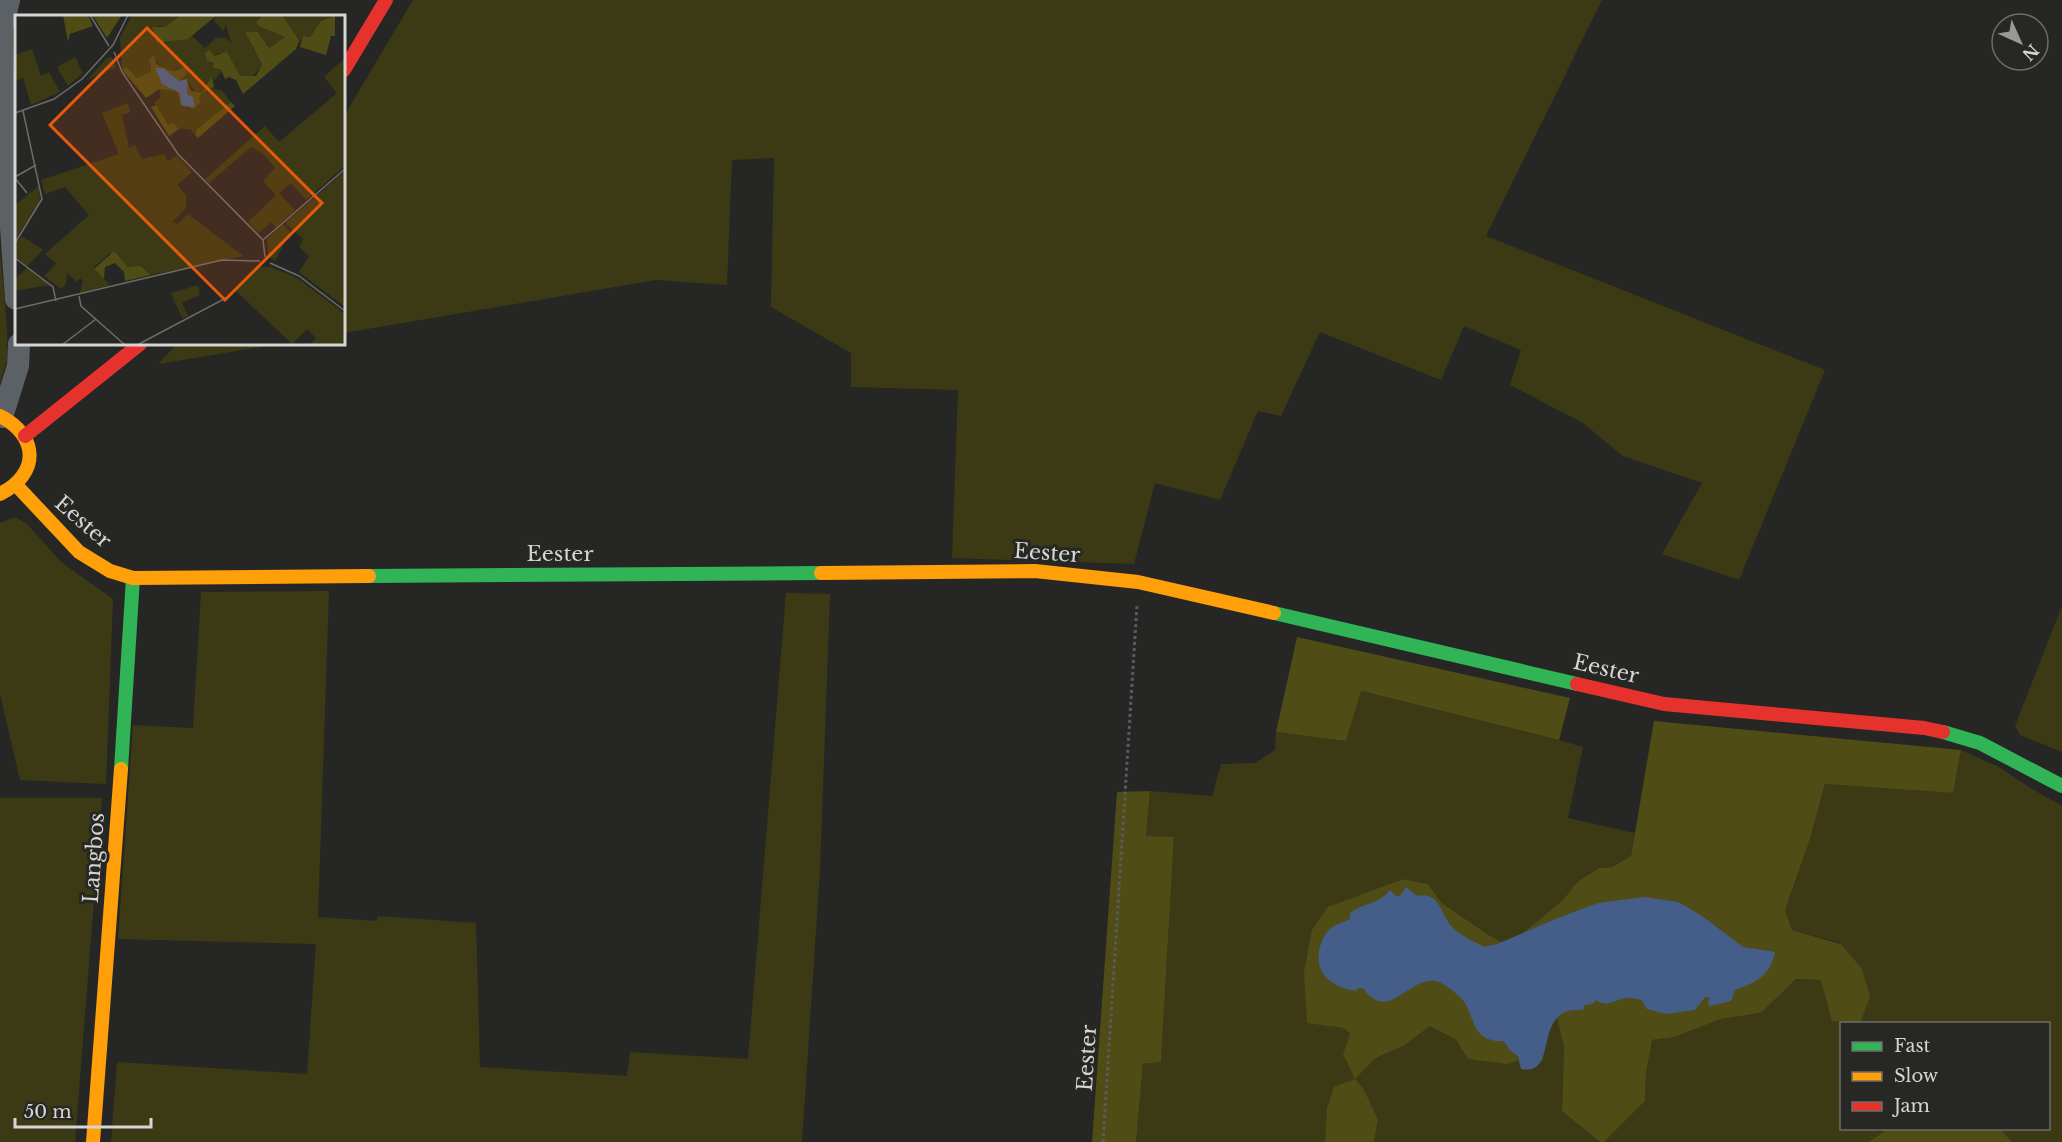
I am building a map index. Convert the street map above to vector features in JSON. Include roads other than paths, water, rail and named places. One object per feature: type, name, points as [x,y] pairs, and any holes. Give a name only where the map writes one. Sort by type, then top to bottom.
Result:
[{"type":"main road","points":[[345,68],[386,0]]},
{"type":"main road","points":[[25,436],[140,345]]},
{"type":"main road","points":[[0,494],[17,486],[22,480],[29,466],[30,451],[25,436],[15,424],[1,417]]},
{"type":"main road","name":"Eester","points":[[17,486],[79,552],[110,571],[133,578],[1035,571],[1138,582],[1664,704],[1924,728],[1945,732],[1980,743],[2062,786]]},
{"type":"main road","name":"Langbos","points":[[93,1142],[127,689],[133,578]]},
{"type":"street","points":[[9,0],[2,30],[4,127],[15,284]]},
{"type":"street","points":[[1,417],[18,366],[19,345]]},
{"type":"water","points":[[1406,887],[1417,896],[1425,895],[1435,900],[1455,930],[1484,947],[1497,944],[1598,903],[1644,897],[1678,902],[1702,916],[1743,947],[1775,952],[1766,972],[1756,981],[1735,990],[1731,1001],[1709,1006],[1710,998],[1705,997],[1695,1010],[1666,1014],[1647,1009],[1642,1000],[1628,998],[1607,1003],[1596,1000],[1592,1004],[1584,1005],[1583,1010],[1567,1011],[1557,1018],[1551,1029],[1540,1062],[1533,1069],[1521,1069],[1518,1056],[1508,1049],[1503,1041],[1486,1038],[1480,1034],[1463,1001],[1440,982],[1425,982],[1416,985],[1390,1001],[1381,1002],[1372,998],[1363,988],[1358,988],[1356,991],[1340,987],[1323,973],[1320,967],[1319,951],[1329,930],[1336,924],[1350,919],[1350,913],[1381,899],[1390,890],[1396,896],[1400,896]]}]
